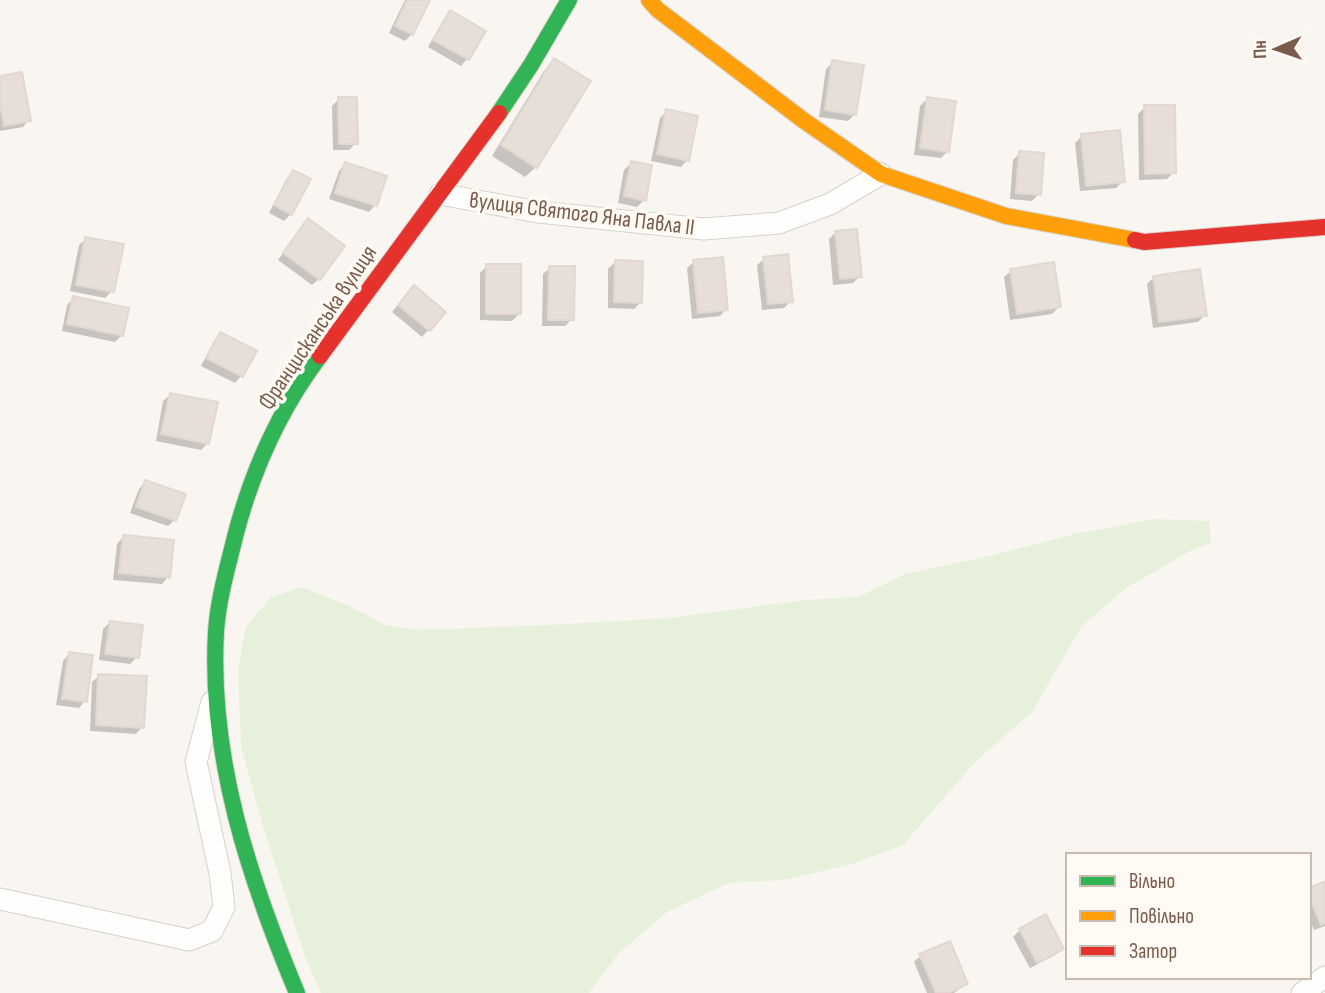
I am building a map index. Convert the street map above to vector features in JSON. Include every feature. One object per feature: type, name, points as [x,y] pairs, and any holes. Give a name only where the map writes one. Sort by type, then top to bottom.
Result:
[{"type":"street","name":"Францисканська вулиця","points":[[297,993],[269,928],[249,871],[230,799],[219,741],[216,631],[242,509],[265,448],[293,395],[400,246],[478,145],[545,47],[569,0]]},
{"type":"street","points":[[649,0],[658,10],[803,120],[881,174],[1006,216],[1144,242],[1325,227]]},
{"type":"street","name":"вулиця Святого Яна Павла II","points":[[440,194],[538,212],[704,229],[779,223],[830,204],[881,174]]},
{"type":"street","points":[[0,899],[189,940],[212,931],[224,907],[220,873],[196,762],[216,683]]},
{"type":"street","points":[[1302,993],[1325,977]]},
{"type":"green space","points":[[1154,519],[1209,521],[1211,543],[1190,551],[1126,588],[1081,627],[1032,712],[976,761],[903,845],[852,864],[783,880],[729,883],[667,912],[618,954],[589,993],[321,993],[305,956],[263,826],[241,746],[238,670],[246,627],[271,597],[301,587],[349,606],[386,625],[416,630],[670,618],[806,600],[858,597],[905,574],[1075,534]]},
{"type":"building","points":[[407,0],[430,0],[413,35],[395,26]]},
{"type":"building","points":[[450,10],[486,31],[469,60],[433,40]]},
{"type":"building","points":[[554,58],[591,81],[537,168],[501,145]]},
{"type":"building","points":[[832,60],[864,65],[856,115],[825,110]]},
{"type":"building","points":[[22,72],[31,121],[4,126],[0,103],[0,76]]},
{"type":"building","points":[[338,97],[357,97],[358,144],[339,144]]},
{"type":"building","points":[[927,97],[956,101],[949,152],[920,148]]},
{"type":"building","points":[[1144,105],[1175,105],[1176,173],[1145,174]]},
{"type":"building","points":[[666,109],[698,116],[689,161],[657,154]]},
{"type":"building","points":[[1120,130],[1125,182],[1086,186],[1081,134]]},
{"type":"building","points":[[1019,151],[1044,153],[1041,195],[1016,193]]},
{"type":"building","points":[[631,161],[652,165],[646,201],[624,196]]},
{"type":"building","points":[[345,162],[387,176],[377,206],[335,193]]},
{"type":"building","points":[[293,170],[311,179],[292,215],[274,205]]},
{"type":"building","points":[[308,218],[345,246],[320,280],[283,253]]},
{"type":"building","points":[[857,229],[862,277],[840,279],[835,231]]},
{"type":"building","points":[[85,237],[124,244],[114,292],[76,285]]},
{"type":"building","points":[[788,254],[793,302],[768,304],[763,257]]},
{"type":"building","points":[[723,257],[728,310],[698,313],[693,260]]},
{"type":"building","points":[[615,260],[643,261],[642,303],[614,302]]},
{"type":"building","points":[[1054,262],[1061,307],[1017,314],[1010,269]]},
{"type":"building","points":[[486,264],[521,264],[521,314],[486,314]]},
{"type":"building","points":[[549,266],[575,266],[574,320],[548,320]]},
{"type":"building","points":[[1200,269],[1207,316],[1159,322],[1153,276]]},
{"type":"building","points":[[414,285],[446,312],[430,331],[398,305]]},
{"type":"building","points":[[73,296],[129,308],[123,336],[67,324]]},
{"type":"building","points":[[220,332],[257,351],[243,377],[206,358]]},
{"type":"building","points":[[170,393],[218,402],[209,444],[161,434]]},
{"type":"building","points":[[145,480],[186,494],[176,521],[136,507]]},
{"type":"building","points":[[123,535],[174,540],[170,578],[119,573]]},
{"type":"building","points":[[110,621],[143,625],[139,658],[105,654]]},
{"type":"building","points":[[69,652],[93,655],[87,702],[62,699]]},
{"type":"building","points":[[98,674],[147,676],[144,728],[96,725]]},
{"type":"building","points":[[1325,881],[1325,923],[1321,925],[1311,901],[1311,887]]},
{"type":"building","points":[[1046,914],[1064,949],[1037,963],[1019,929]]},
{"type":"building","points":[[950,941],[968,984],[948,993],[936,993],[919,954]]},
{"type":"traffic: fast","points":[[499,113],[569,0]]},
{"type":"traffic: fast","points":[[297,993],[263,906],[236,817],[219,725],[216,632],[227,570],[251,486],[280,418],[320,356]]},
{"type":"traffic: slow","points":[[649,0],[658,10],[803,120],[881,174],[1006,216],[1135,240]]},
{"type":"traffic: jam","points":[[320,356],[499,113]]},
{"type":"traffic: jam","points":[[1135,240],[1144,242],[1325,227]]}]
